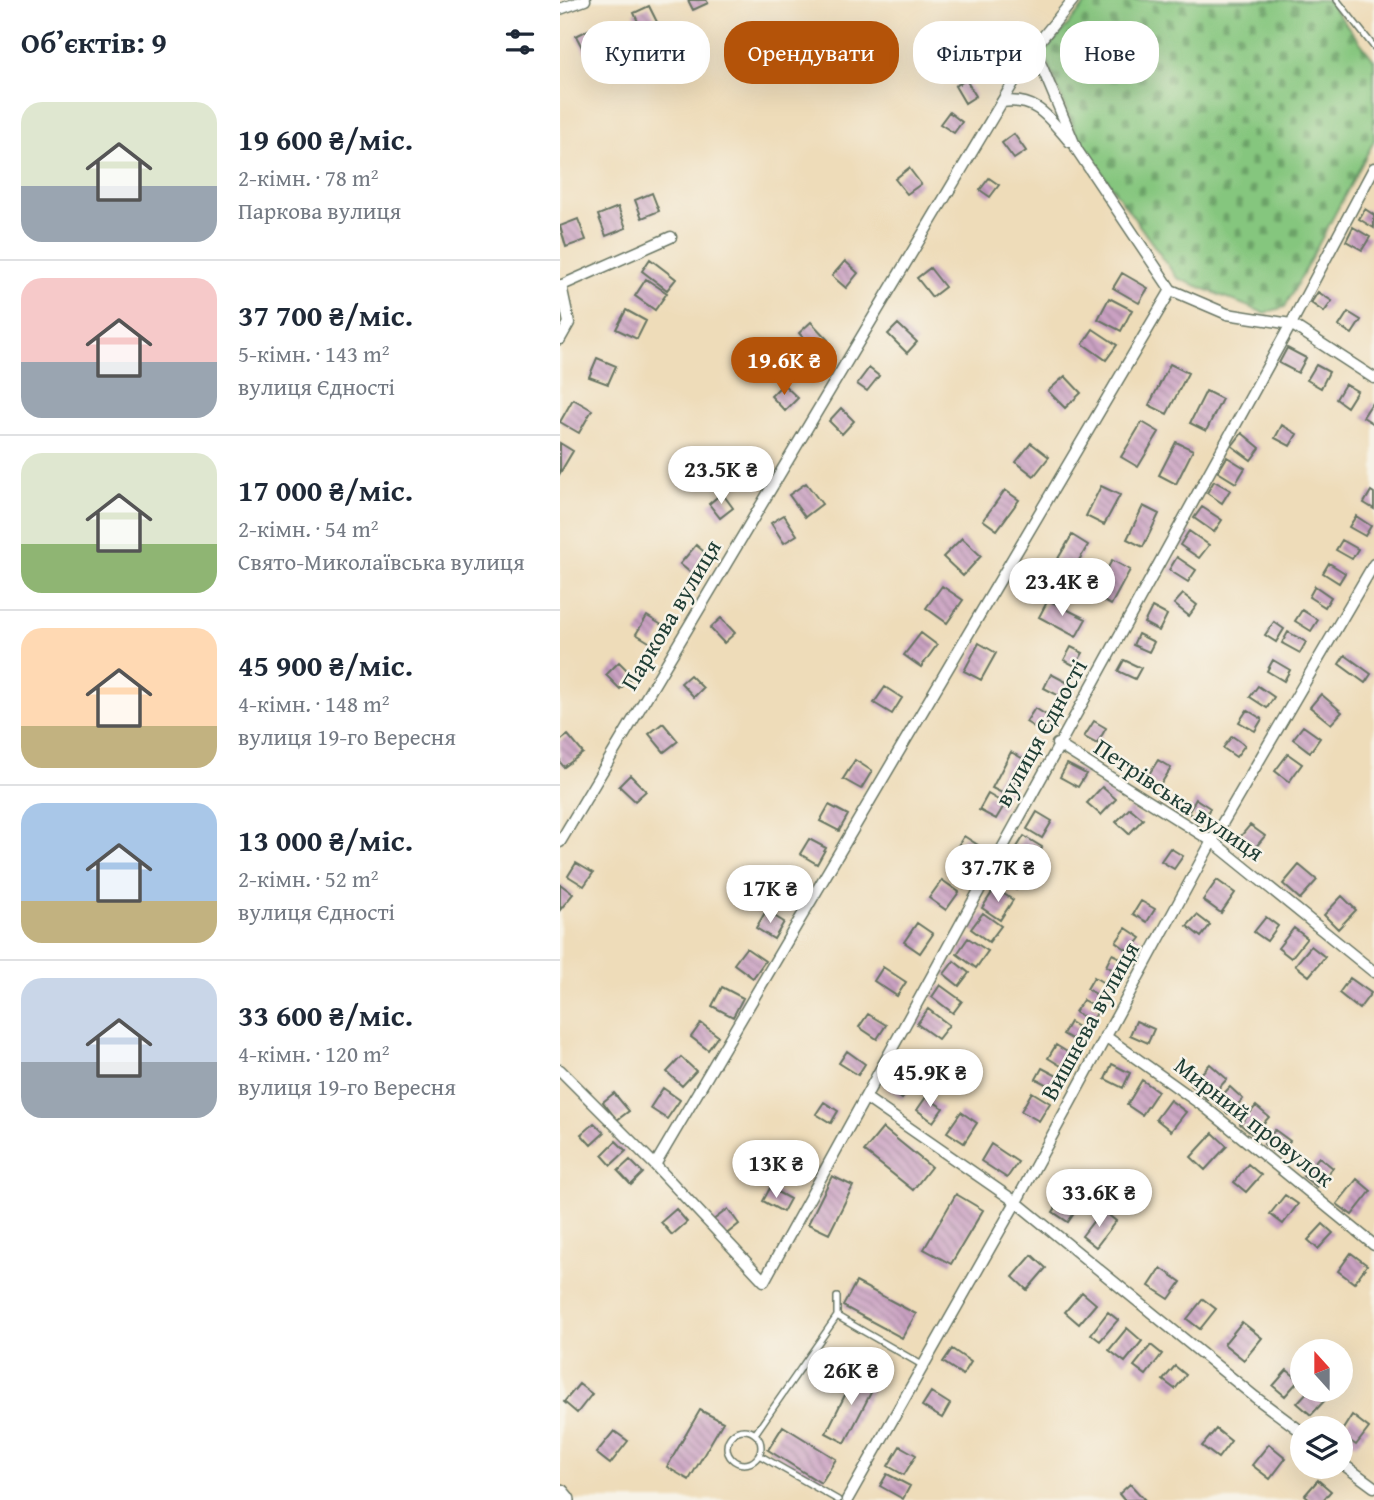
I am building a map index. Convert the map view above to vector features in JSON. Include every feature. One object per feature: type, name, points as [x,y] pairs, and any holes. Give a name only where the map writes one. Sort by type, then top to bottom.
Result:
[{"type":"highway","points":[[560,1494],[565,1500]]},
{"type":"street","points":[[560,9],[585,0]]},
{"type":"street","name":"Паркова вулиця","points":[[1046,33],[1073,0]]},
{"type":"street","points":[[1046,76],[1077,150]]},
{"type":"street","name":"Паркова вулиця","points":[[560,842],[1013,84]]},
{"type":"street","points":[[1002,102],[1016,100],[1031,103],[1046,114],[1077,150],[1171,290],[1227,314],[1291,324],[1374,379]]},
{"type":"street","name":"вулиця Єдності","points":[[655,1165],[764,1281],[1291,324],[1374,168]]},
{"type":"street","points":[[560,340],[569,323],[561,286],[671,237]]},
{"type":"street","points":[[560,1070],[655,1165],[1171,290]]},
{"type":"street","name":"Вишнева вулиця","points":[[847,1500],[1016,1202],[1212,841],[1374,564]]},
{"type":"street","name":"Петрівська вулиця","points":[[1058,744],[1212,841],[1374,972]]},
{"type":"street","name":"Мирний провулок","points":[[1105,1036],[1206,1108],[1374,1245]]},
{"type":"street","points":[[866,1098],[1016,1202],[1290,1424]]},
{"type":"street","points":[[1353,1472],[1374,1487]]},
{"type":"lane","points":[[1337,0],[1374,47]]},
{"type":"lane","points":[[755,1434],[837,1316],[837,1297]]},
{"type":"lane","points":[[837,1316],[923,1365]]},
{"type":"lane","points":[[747,1430],[755,1434],[761,1447],[759,1455],[752,1462],[741,1464],[731,1458],[728,1441],[736,1432],[747,1430]]},
{"type":"lane","points":[[759,1455],[838,1500]]},
{"type":"green space","points":[[1089,0],[1327,0],[1374,60],[1374,141],[1285,307],[1264,313],[1177,278],[1079,141],[1046,58],[1046,51],[1060,34],[1060,84],[1159,84],[1159,21],[1071,21]]},
{"type":"building","points":[[688,0],[706,0],[708,3],[693,10]]},
{"type":"building","points":[[649,6],[656,21],[638,21],[634,13]]},
{"type":"building","points":[[968,84],[976,96],[965,103],[955,86]]},
{"type":"building","points":[[949,112],[962,122],[954,133],[940,124]]},
{"type":"building","points":[[1014,134],[1026,151],[1014,159],[1002,143]]},
{"type":"building","points":[[909,168],[921,184],[907,194],[895,179]]},
{"type":"building","points":[[989,178],[999,185],[990,197],[980,190]]},
{"type":"building","points":[[652,193],[659,211],[642,218],[635,200]]},
{"type":"building","points":[[618,207],[626,228],[606,236],[598,215]]},
{"type":"building","points":[[1365,209],[1374,215],[1374,228],[1359,219]]},
{"type":"building","points":[[578,219],[586,240],[566,247],[560,226]]},
{"type":"building","points":[[1353,227],[1370,237],[1362,250],[1346,241]]},
{"type":"building","points":[[650,259],[676,279],[667,290],[642,271]]},
{"type":"building","points":[[845,261],[858,273],[846,288],[832,276]]},
{"type":"building","points":[[930,268],[945,287],[932,297],[917,278]]},
{"type":"building","points":[[1122,273],[1148,288],[1139,303],[1113,288]]},
{"type":"building","points":[[646,279],[667,293],[655,310],[635,296]]},
{"type":"building","points":[[1318,292],[1332,301],[1324,312],[1311,303]]},
{"type":"building","points":[[1109,298],[1132,310],[1121,331],[1098,319]]},
{"type":"building","points":[[626,310],[646,321],[637,339],[616,329]]},
{"type":"building","points":[[1348,312],[1361,320],[1352,334],[1339,326]]},
{"type":"building","points":[[811,322],[828,340],[816,352],[799,333]]},
{"type":"building","points":[[898,324],[917,342],[907,353],[888,334]]},
{"type":"building","points":[[1093,329],[1117,345],[1106,360],[1083,344]]},
{"type":"building","points":[[1287,348],[1306,358],[1298,373],[1279,363]]},
{"type":"building","points":[[597,358],[616,366],[608,384],[589,377]]},
{"type":"building","points":[[1170,364],[1188,373],[1167,414],[1149,405]]},
{"type":"building","points":[[1316,365],[1329,372],[1321,388],[1307,380]]},
{"type":"building","points":[[869,368],[879,376],[867,391],[857,384]]},
{"type":"building","points":[[1065,376],[1081,393],[1065,408],[1048,391]]},
{"type":"building","points":[[783,384],[798,398],[785,411],[771,396]]},
{"type":"building","points":[[1345,384],[1357,391],[1347,407],[1336,399]]},
{"type":"building","points":[[1206,391],[1222,399],[1206,431],[1190,423]]},
{"type":"building","points":[[573,399],[592,410],[579,433],[560,422]]},
{"type":"building","points":[[1372,403],[1374,404],[1374,424],[1363,417]]},
{"type":"building","points":[[841,408],[854,421],[842,434],[829,421]]},
{"type":"building","points":[[1142,422],[1159,432],[1138,467],[1121,457]]},
{"type":"building","points":[[1282,425],[1297,434],[1290,446],[1275,438]]},
{"type":"building","points":[[1242,433],[1260,448],[1251,460],[1232,446]]},
{"type":"building","points":[[1176,442],[1193,450],[1176,484],[1159,475]]},
{"type":"building","points":[[560,443],[573,451],[560,473]]},
{"type":"building","points":[[1031,443],[1049,457],[1034,476],[1016,462]]},
{"type":"building","points":[[748,457],[758,467],[742,483],[732,473]]},
{"type":"building","points":[[1227,457],[1245,468],[1236,483],[1218,472]]},
{"type":"building","points":[[1214,481],[1230,490],[1222,503],[1207,493]]},
{"type":"building","points":[[806,483],[822,504],[805,517],[789,495]]},
{"type":"building","points":[[1101,486],[1120,495],[1104,525],[1086,516]]},
{"type":"building","points":[[1005,490],[1019,500],[997,530],[983,520]]},
{"type":"building","points":[[1371,491],[1374,493],[1374,509],[1364,503]]},
{"type":"building","points":[[722,493],[733,508],[720,518],[709,504]]},
{"type":"building","points":[[1143,506],[1159,514],[1143,547],[1127,539]]},
{"type":"building","points":[[1202,507],[1222,520],[1214,532],[1194,518]]},
{"type":"building","points":[[784,515],[797,535],[784,543],[771,523]]},
{"type":"building","points":[[1356,516],[1371,526],[1365,536],[1349,527]]},
{"type":"building","points":[[1189,531],[1209,545],[1199,558],[1180,545]]},
{"type":"building","points":[[1072,535],[1088,545],[1069,577],[1053,567]]},
{"type":"building","points":[[962,538],[981,556],[963,576],[943,557]]},
{"type":"building","points":[[1342,540],[1358,549],[1352,559],[1336,550]]},
{"type":"building","points":[[696,545],[708,555],[692,574],[680,564]]},
{"type":"building","points":[[1177,557],[1196,570],[1188,582],[1169,570]]},
{"type":"building","points":[[1112,560],[1130,570],[1111,605],[1093,595]]},
{"type":"building","points":[[1329,563],[1345,573],[1339,583],[1323,573]]},
{"type":"building","points":[[942,586],[963,600],[947,623],[926,608]]},
{"type":"building","points":[[1315,586],[1331,597],[1325,607],[1309,597]]},
{"type":"building","points":[[1183,594],[1197,605],[1189,616],[1174,604]]},
{"type":"building","points":[[1048,600],[1086,619],[1076,637],[1039,617]]},
{"type":"building","points":[[1152,607],[1167,615],[1159,631],[1144,623]]},
{"type":"building","points":[[1302,610],[1318,620],[1311,631],[1295,621]]},
{"type":"building","points":[[647,616],[665,627],[654,645],[636,634]]},
{"type":"building","points":[[721,618],[735,633],[724,643],[710,628]]},
{"type":"building","points":[[1274,622],[1284,629],[1276,642],[1265,635]]},
{"type":"building","points":[[1288,632],[1306,642],[1300,653],[1282,643]]},
{"type":"building","points":[[921,633],[937,645],[921,667],[904,655]]},
{"type":"building","points":[[1138,634],[1154,642],[1149,652],[1133,645]]},
{"type":"building","points":[[979,643],[996,653],[981,680],[964,671]]},
{"type":"building","points":[[1071,647],[1083,653],[1075,666],[1064,660]]},
{"type":"building","points":[[1345,655],[1371,674],[1365,683],[1339,664]]},
{"type":"building","points":[[1124,660],[1141,668],[1135,679],[1118,671]]},
{"type":"building","points":[[1273,660],[1290,670],[1284,681],[1267,671]]},
{"type":"building","points":[[619,662],[633,676],[620,689],[606,675]]},
{"type":"building","points":[[1051,674],[1070,684],[1063,698],[1044,688]]},
{"type":"building","points":[[690,675],[703,688],[694,697],[681,683]]},
{"type":"building","points":[[1258,686],[1274,697],[1267,708],[1250,697]]},
{"type":"building","points":[[885,687],[902,698],[892,714],[874,703]]},
{"type":"building","points":[[1321,694],[1342,712],[1331,724],[1310,707]]},
{"type":"building","points":[[1035,708],[1051,718],[1042,732],[1026,722]]},
{"type":"building","points":[[1247,710],[1262,719],[1255,731],[1239,722]]},
{"type":"building","points":[[1094,721],[1106,728],[1097,744],[1084,737]]},
{"type":"building","points":[[663,723],[678,741],[664,752],[649,734]]},
{"type":"building","points":[[1303,726],[1320,738],[1310,752],[1293,739]]},
{"type":"building","points":[[568,735],[583,753],[564,767],[560,762],[560,741]]},
{"type":"building","points":[[1232,736],[1245,745],[1236,757],[1223,748]]},
{"type":"building","points":[[1011,752],[1027,761],[1008,796],[992,788]]},
{"type":"building","points":[[1288,754],[1302,764],[1289,782],[1275,771]]},
{"type":"building","points":[[855,760],[872,771],[861,789],[843,779]]},
{"type":"building","points":[[1158,760],[1171,768],[1159,787],[1146,779]]},
{"type":"building","points":[[1067,764],[1086,774],[1078,787],[1060,777]]},
{"type":"building","points":[[630,775],[646,791],[635,801],[619,786]]},
{"type":"building","points":[[1102,787],[1116,799],[1101,815],[1087,803]]},
{"type":"building","points":[[988,794],[1005,804],[996,819],[979,810]]},
{"type":"building","points":[[1196,799],[1210,808],[1203,821],[1188,813]]},
{"type":"building","points":[[829,805],[848,815],[839,831],[820,821]]},
{"type":"building","points":[[1130,808],[1143,819],[1129,834],[1116,822]]},
{"type":"building","points":[[1037,812],[1052,821],[1042,838],[1027,829]]},
{"type":"building","points":[[1250,825],[1265,836],[1250,854],[1236,842]]},
{"type":"building","points":[[964,836],[981,847],[970,864],[953,854]]},
{"type":"building","points":[[1024,836],[1042,847],[1031,866],[1012,855]]},
{"type":"building","points":[[809,839],[826,848],[817,864],[800,854]]},
{"type":"building","points":[[1170,848],[1183,856],[1174,869],[1161,861]]},
{"type":"building","points":[[576,863],[593,873],[584,886],[568,876]]},
{"type":"building","points":[[1009,863],[1026,873],[1016,890],[999,880]]},
{"type":"building","points":[[1299,865],[1317,880],[1300,899],[1283,884]]},
{"type":"building","points":[[787,876],[804,886],[796,900],[778,890]]},
{"type":"building","points":[[942,880],[959,892],[946,910],[929,898]]},
{"type":"building","points":[[1217,880],[1235,893],[1221,913],[1203,900]]},
{"type":"building","points":[[560,884],[573,894],[560,910]]},
{"type":"building","points":[[995,888],[1013,900],[1000,920],[982,908]]},
{"type":"building","points":[[1342,896],[1356,910],[1338,929],[1324,915]]},
{"type":"building","points":[[1141,901],[1155,909],[1147,922],[1133,914]]},
{"type":"building","points":[[766,911],[784,922],[774,939],[756,928]]},
{"type":"building","points":[[983,913],[1001,926],[989,942],[971,929]]},
{"type":"building","points":[[1197,915],[1210,925],[1201,937],[1187,926]]},
{"type":"building","points":[[1266,917],[1278,926],[1267,941],[1254,932]]},
{"type":"building","points":[[917,923],[933,934],[920,953],[904,942]]},
{"type":"building","points":[[1126,928],[1141,938],[1130,952],[1116,942]]},
{"type":"building","points":[[1294,928],[1307,938],[1291,958],[1278,948]]},
{"type":"building","points":[[968,938],[988,951],[976,968],[957,954]]},
{"type":"building","points":[[1311,946],[1325,957],[1309,976],[1295,965]]},
{"type":"building","points":[[746,948],[765,961],[753,978],[734,964]]},
{"type":"building","points":[[1112,954],[1127,961],[1121,974],[1106,966]]},
{"type":"building","points":[[954,961],[969,973],[959,986],[944,974]]},
{"type":"building","points":[[883,967],[906,982],[897,996],[874,981]]},
{"type":"building","points":[[1094,977],[1112,988],[1105,1000],[1087,989]]},
{"type":"building","points":[[1350,978],[1371,993],[1359,1009],[1339,993]]},
{"type":"building","points":[[940,985],[962,1001],[953,1013],[932,997]]},
{"type":"building","points":[[722,987],[743,998],[733,1017],[712,1006]]},
{"type":"building","points":[[1083,1000],[1099,1009],[1092,1022],[1075,1012]]},
{"type":"building","points":[[928,1009],[949,1025],[938,1039],[917,1024]]},
{"type":"building","points":[[868,1014],[886,1025],[877,1039],[859,1027]]},
{"type":"building","points":[[1136,1021],[1154,1029],[1148,1043],[1130,1035]]},
{"type":"building","points":[[1070,1022],[1088,1033],[1081,1044],[1063,1034]]},
{"type":"building","points":[[701,1023],[718,1036],[708,1050],[691,1037]]},
{"type":"building","points":[[1056,1045],[1075,1057],[1066,1069],[1048,1058]]},
{"type":"building","points":[[847,1051],[865,1064],[858,1075],[839,1063]]},
{"type":"building","points":[[681,1057],[696,1071],[682,1086],[667,1072]]},
{"type":"building","points":[[1112,1064],[1130,1073],[1123,1088],[1105,1079]]},
{"type":"building","points":[[1210,1064],[1227,1079],[1208,1100],[1191,1085]]},
{"type":"building","points":[[1042,1068],[1061,1078],[1055,1089],[1036,1079]]},
{"type":"building","points":[[895,1071],[913,1085],[902,1099],[884,1085]]},
{"type":"building","points":[[1142,1080],[1158,1091],[1142,1115],[1127,1105]]},
{"type":"building","points":[[1230,1087],[1243,1099],[1228,1114],[1215,1103]]},
{"type":"building","points":[[663,1088],[680,1100],[667,1119],[650,1108]]},
{"type":"building","points":[[1032,1092],[1050,1103],[1039,1121],[1021,1111]]},
{"type":"building","points":[[614,1093],[629,1111],[617,1120],[603,1102]]},
{"type":"building","points":[[926,1097],[943,1108],[933,1122],[917,1110]]},
{"type":"building","points":[[1170,1100],[1186,1112],[1171,1131],[1156,1119]]},
{"type":"building","points":[[824,1102],[838,1111],[831,1123],[816,1114]]},
{"type":"building","points":[[1256,1106],[1269,1117],[1253,1135],[1240,1124]]},
{"type":"building","points":[[961,1112],[977,1123],[964,1143],[947,1132]]},
{"type":"building","points":[[594,1123],[604,1133],[591,1145],[581,1134]]},
{"type":"building","points":[[883,1128],[931,1167],[913,1190],[864,1151]]},
{"type":"building","points":[[1275,1130],[1290,1141],[1279,1156],[1264,1144]]},
{"type":"building","points":[[1213,1133],[1227,1146],[1205,1170],[1191,1157]]},
{"type":"building","points":[[616,1141],[626,1151],[611,1165],[602,1155]]},
{"type":"building","points":[[991,1144],[1018,1162],[1007,1178],[981,1161]]},
{"type":"building","points":[[797,1145],[812,1157],[804,1168],[788,1156]]},
{"type":"building","points":[[1319,1157],[1333,1168],[1317,1187],[1303,1176]]},
{"type":"building","points":[[630,1160],[643,1173],[631,1185],[618,1171]]},
{"type":"building","points":[[1248,1164],[1261,1175],[1246,1192],[1234,1182]]},
{"type":"building","points":[[832,1176],[853,1186],[829,1234],[808,1224]]},
{"type":"building","points":[[1357,1179],[1371,1191],[1352,1215],[1337,1204]]},
{"type":"building","points":[[770,1188],[790,1199],[783,1212],[763,1201]]},
{"type":"building","points":[[1066,1193],[1081,1203],[1068,1222],[1053,1212]]},
{"type":"building","points":[[956,1194],[983,1210],[951,1264],[924,1249]]},
{"type":"building","points":[[1285,1195],[1298,1204],[1283,1224],[1270,1214]]},
{"type":"building","points":[[676,1209],[687,1222],[672,1235],[661,1222]]},
{"type":"building","points":[[728,1209],[739,1224],[724,1236],[712,1221]]},
{"type":"building","points":[[1102,1210],[1116,1221],[1096,1247],[1082,1236]]},
{"type":"building","points":[[1323,1224],[1333,1233],[1318,1249],[1308,1240]]},
{"type":"building","points":[[1351,1253],[1367,1265],[1354,1283],[1338,1271]]},
{"type":"building","points":[[1032,1255],[1046,1268],[1027,1290],[1013,1277]]},
{"type":"building","points":[[1161,1268],[1181,1282],[1169,1299],[1149,1286]]},
{"type":"building","points":[[856,1282],[916,1314],[902,1338],[843,1306]]},
{"type":"building","points":[[1082,1292],[1096,1304],[1079,1324],[1065,1312]]},
{"type":"building","points":[[1203,1299],[1216,1309],[1200,1329],[1187,1319]]},
{"type":"building","points":[[1108,1312],[1118,1320],[1100,1341],[1091,1334]]},
{"type":"building","points":[[1242,1322],[1262,1338],[1244,1360],[1224,1344]]},
{"type":"building","points":[[1127,1328],[1142,1341],[1125,1362],[1109,1350]]},
{"type":"building","points":[[1151,1345],[1162,1354],[1146,1375],[1134,1366]]},
{"type":"building","points":[[952,1349],[971,1362],[963,1375],[943,1362]]},
{"type":"building","points":[[1175,1366],[1186,1375],[1175,1389],[1163,1380]]},
{"type":"building","points":[[1287,1370],[1290,1372],[1290,1390],[1285,1396],[1273,1386]]},
{"type":"building","points":[[857,1371],[877,1381],[845,1443],[826,1433]]},
{"type":"building","points":[[579,1384],[592,1394],[577,1413],[564,1402]]},
{"type":"building","points":[[931,1392],[950,1404],[942,1418],[922,1406]]},
{"type":"building","points":[[1298,1402],[1323,1402],[1311,1415]]},
{"type":"building","points":[[700,1410],[723,1422],[689,1480],[667,1467]]},
{"type":"building","points":[[1351,1416],[1369,1428],[1356,1445],[1353,1443]]},
{"type":"building","points":[[783,1426],[836,1459],[821,1483],[768,1450]]},
{"type":"building","points":[[1216,1429],[1231,1441],[1218,1458],[1202,1446]]},
{"type":"building","points":[[614,1431],[628,1441],[610,1464],[596,1453]]},
{"type":"building","points":[[1269,1444],[1286,1458],[1270,1479],[1252,1465]]},
{"type":"building","points":[[900,1446],[916,1455],[904,1475],[888,1466]]},
{"type":"building","points":[[887,1474],[910,1486],[903,1499],[880,1486]]},
{"type":"building","points":[[1318,1480],[1331,1491],[1323,1500],[1311,1500],[1305,1495]]},
{"type":"building","points":[[1130,1484],[1145,1500],[1124,1500],[1119,1494]]}]
